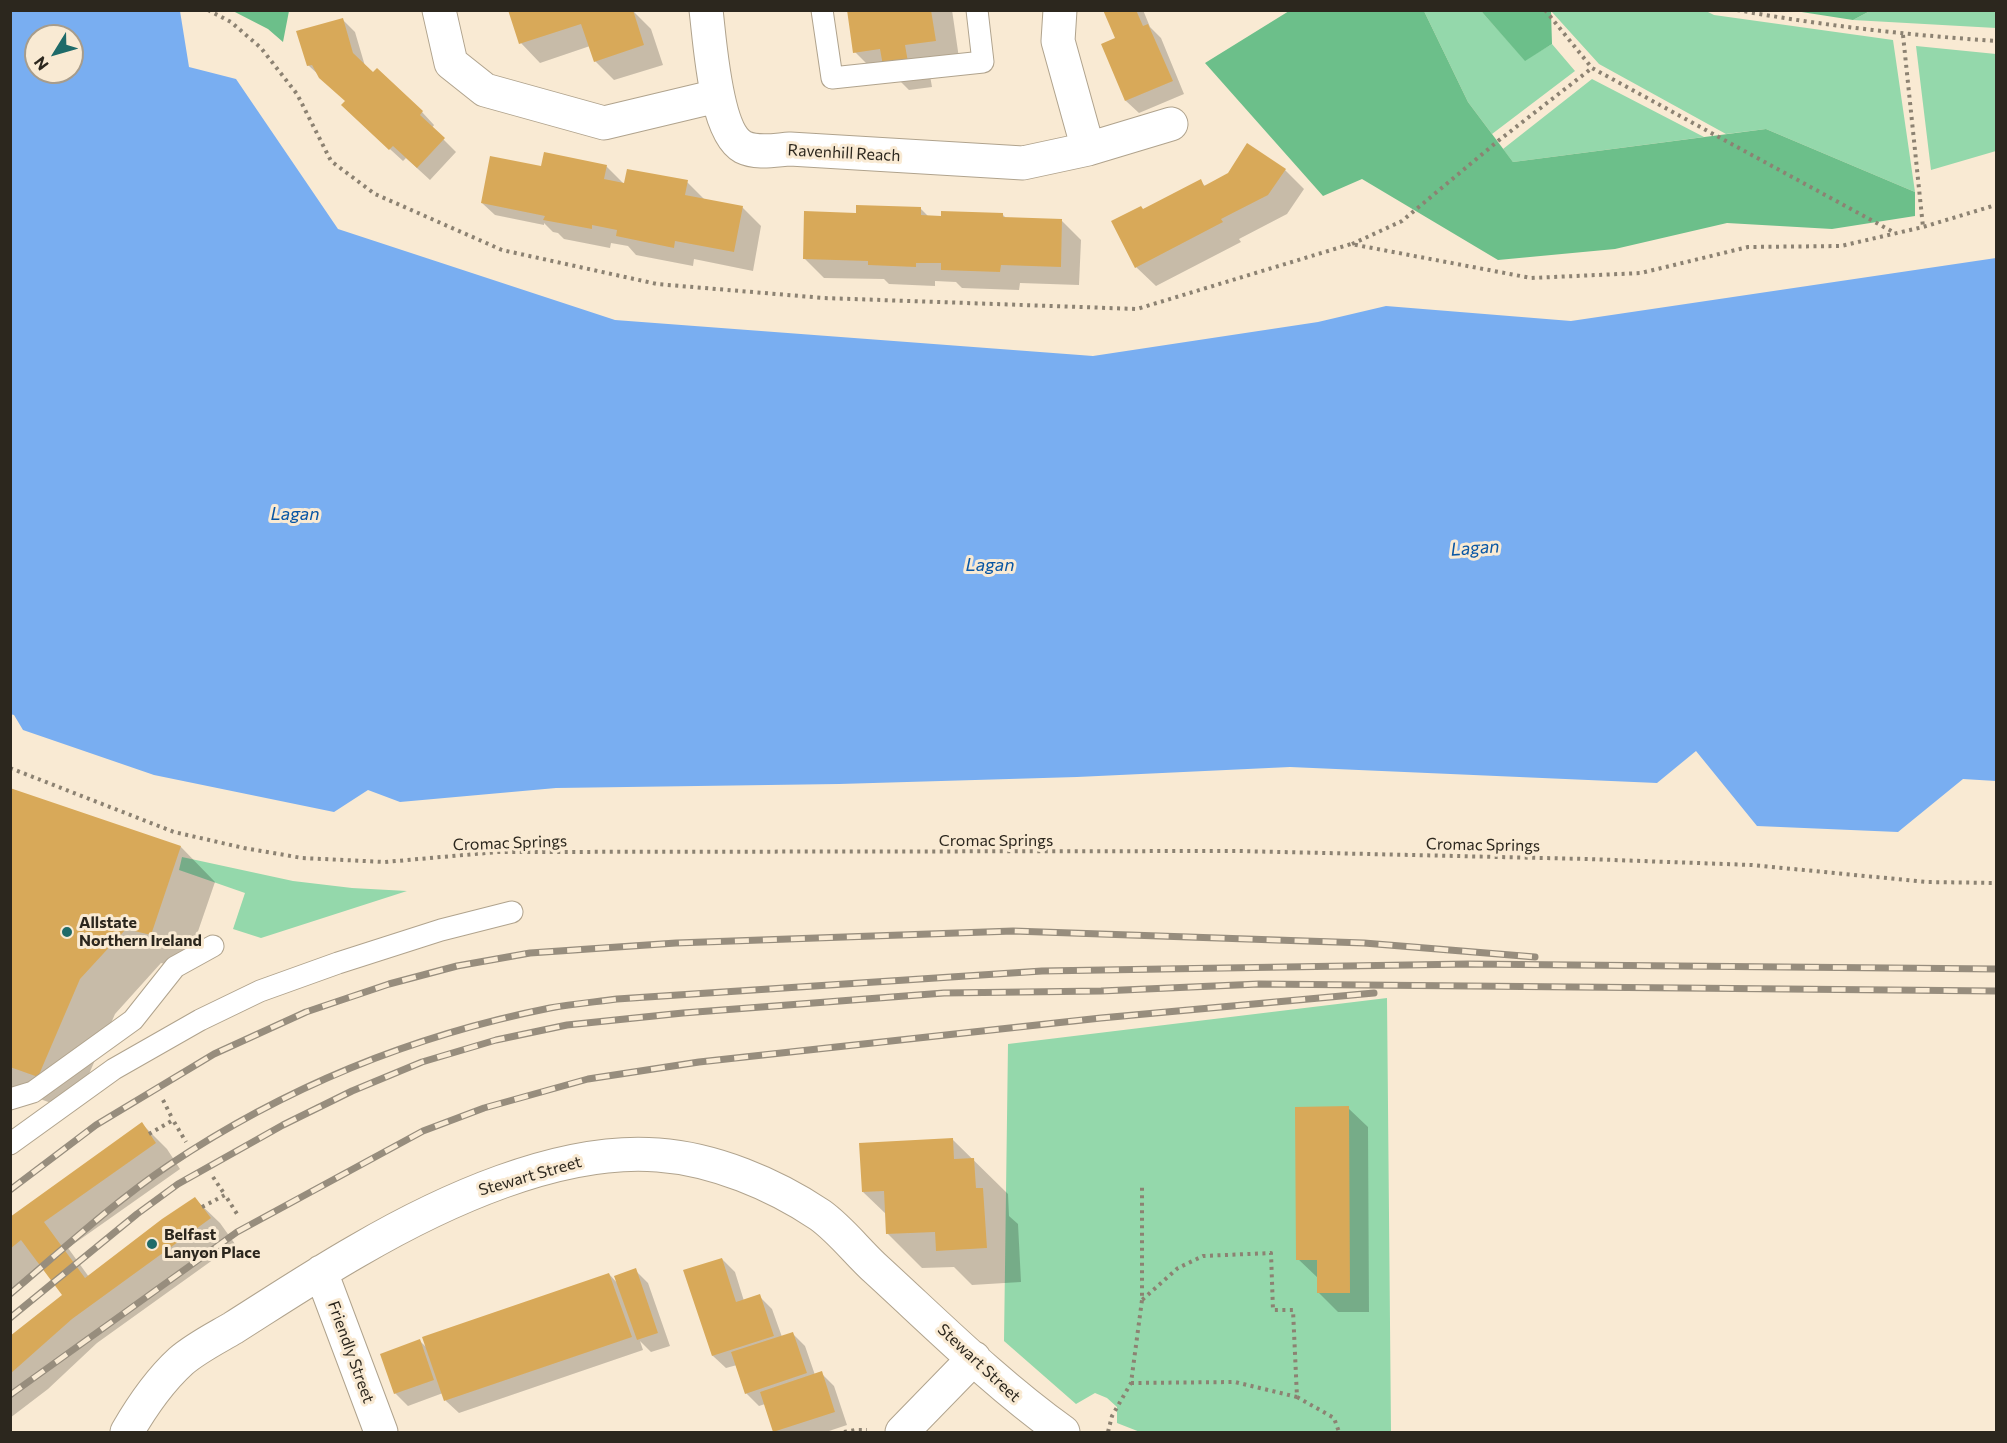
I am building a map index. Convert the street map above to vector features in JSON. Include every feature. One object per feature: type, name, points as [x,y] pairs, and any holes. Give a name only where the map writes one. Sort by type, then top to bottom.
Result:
[{"type":"street","points":[[439,10],[451,63],[485,90],[604,123],[717,96]]},
{"type":"street","name":"Ravenhill Reach","points":[[706,10],[717,96],[732,136],[743,147],[761,152],[790,149],[1023,163],[1088,149],[1171,124]]},
{"type":"street","points":[[1060,10],[1058,41],[1088,149]]},
{"type":"street","name":"Stewart Street","points":[[127,1432],[147,1398],[182,1360],[321,1272],[387,1234],[466,1195],[546,1168],[600,1157],[657,1155],[711,1163],[770,1187],[821,1216],[1024,1404],[1063,1432]]},
{"type":"street","name":"Friendly Street","points":[[321,1272],[375,1431]]},
{"type":"street","points":[[902,1432],[974,1358]]},
{"type":"lane","points":[[822,10],[832,78],[983,62],[977,10]]},
{"type":"lane","points":[[10,1144],[114,1069],[200,1020],[260,991],[441,930],[512,912]]},
{"type":"lane","points":[[10,1099],[33,1092],[133,1020],[175,968],[213,946]]},
{"type":"path","points":[[208,10],[231,22],[261,48],[297,94],[331,161],[375,194],[502,250],[657,284],[824,298],[1137,309],[1351,244],[1402,221],[1498,141],[1592,68]]},
{"type":"path","points":[[1545,10],[1592,68],[1896,233]]},
{"type":"path","points":[[1737,10],[1903,35],[1996,41]]},
{"type":"path","points":[[1903,35],[1923,227]]},
{"type":"path","points":[[1351,244],[1531,278],[1641,273],[1748,247],[1841,246],[1923,227],[1996,205]]},
{"type":"path","name":"Cromac Springs","points":[[10,768],[174,832],[302,858],[385,862],[498,852],[1238,851],[1731,864],[1926,882],[1996,883]]},
{"type":"path","points":[[163,1100],[186,1142]]},
{"type":"path","points":[[149,1134],[173,1120]]},
{"type":"path","points":[[213,1177],[239,1217]]},
{"type":"path","points":[[1108,1432],[1112,1416],[1131,1383],[1142,1300],[1142,1184]]},
{"type":"path","points":[[202,1207],[225,1195]]},
{"type":"path","points":[[1142,1300],[1178,1269],[1203,1256],[1271,1253],[1273,1310],[1293,1310],[1297,1397]]},
{"type":"path","points":[[1131,1383],[1235,1382],[1297,1397],[1334,1418],[1339,1432]]},
{"type":"green space","points":[[1870,10],[1853,20],[1795,11]]},
{"type":"green space","points":[[233,11],[289,11],[283,42],[268,29]]},
{"type":"green space","points":[[1289,11],[1424,11],[1468,102],[1513,162],[1766,129],[1915,192],[1915,216],[1832,229],[1727,223],[1615,249],[1498,260],[1362,179],[1323,196],[1205,63]]},
{"type":"green space","points":[[1424,11],[1481,11],[1525,60],[1552,44],[1575,71],[1492,134],[1468,102]]},
{"type":"green space","points":[[1481,11],[1551,11],[1552,44],[1525,61]]},
{"type":"green space","points":[[1551,11],[1706,11],[1714,15],[1893,40],[1915,192],[1766,129],[1726,134],[1599,64]]},
{"type":"green space","points":[[1870,11],[1996,11],[1996,28],[1853,20]]},
{"type":"green space","points":[[1916,46],[1996,54],[1996,151],[1931,170]]},
{"type":"green space","points":[[1592,79],[1704,137],[1513,162],[1503,149]]},
{"type":"green space","points":[[182,857],[293,881],[352,888],[407,891],[261,938],[233,929],[245,893],[179,870]]},
{"type":"green space","points":[[1387,998],[1391,1432],[1140,1432],[1117,1423],[1117,1407],[1107,1398],[1095,1393],[1076,1404],[1004,1341],[1008,1044]]},
{"type":"water","name":"Lagan","points":[[11,10],[180,11],[189,67],[236,79],[338,229],[615,320],[1093,356],[1318,322],[1386,306],[1571,321],[1996,258],[1996,781],[1963,779],[1898,832],[1757,826],[1696,751],[1657,783],[1290,767],[1077,777],[839,784],[556,788],[400,802],[368,790],[334,812],[154,775],[23,730],[14,715],[10,714]]},
{"type":"building","points":[[508,10],[619,10],[619,12],[633,10],[644,45],[594,62],[581,24],[519,44]]},
{"type":"building","points":[[847,10],[931,10],[936,41],[905,45],[908,62],[883,66],[880,49],[853,53]]},
{"type":"building","points":[[1103,10],[1136,10],[1143,26],[1148,24],[1173,81],[1125,101],[1101,44],[1115,38]]},
{"type":"building","points":[[343,18],[353,53],[373,72],[377,68],[423,111],[420,115],[445,138],[417,168],[393,146],[389,150],[341,105],[345,101],[319,78],[312,65],[307,66],[296,31]]},
{"type":"building","points":[[1247,143],[1286,169],[1268,195],[1221,219],[1223,222],[1135,268],[1111,221],[1141,206],[1143,209],[1201,179],[1204,186],[1228,173]]},
{"type":"building","points":[[544,152],[607,165],[604,179],[624,183],[627,169],[688,180],[685,195],[743,206],[734,252],[675,241],[674,248],[616,236],[617,230],[592,225],[592,229],[543,220],[545,216],[481,203],[490,156],[541,166]]},
{"type":"building","points":[[856,205],[921,207],[921,215],[941,216],[941,211],[1003,213],[1003,217],[1062,219],[1061,267],[1001,265],[1000,272],[941,270],[941,263],[916,263],[916,267],[868,265],[868,261],[803,259],[804,211],[856,213]]},
{"type":"building","name":"Allstate Northern Ireland","points":[[10,788],[181,846],[151,935],[126,929],[80,979],[38,1077],[10,1067]]},
{"type":"building","points":[[1349,1106],[1350,1293],[1317,1293],[1317,1260],[1296,1260],[1295,1107]]},
{"type":"building","name":"Belfast Lanyon Place","points":[[142,1122],[156,1143],[44,1222],[85,1278],[162,1219],[195,1197],[211,1218],[72,1319],[10,1374],[10,1336],[62,1295],[21,1240],[10,1249],[10,1217]]},
{"type":"building","points":[[953,1138],[954,1159],[974,1158],[976,1188],[983,1188],[987,1248],[936,1251],[935,1232],[886,1234],[884,1191],[862,1192],[859,1143]]},
{"type":"building","points":[[722,1258],[736,1302],[760,1294],[774,1336],[712,1356],[683,1270]]},
{"type":"building","points":[[636,1268],[658,1333],[637,1340],[614,1276]]},
{"type":"building","points":[[609,1273],[632,1337],[444,1401],[422,1337]]},
{"type":"building","points":[[793,1332],[807,1373],[745,1394],[731,1352]]},
{"type":"building","points":[[420,1339],[434,1380],[394,1394],[380,1354]]},
{"type":"building","points":[[822,1371],[835,1412],[773,1432],[760,1392]]},
{"type":"railway","points":[[10,1190],[96,1125],[214,1054],[306,1012],[389,984],[457,966],[530,953],[676,943],[1013,931],[1364,943],[1535,957]]},
{"type":"railway","points":[[10,1294],[88,1227],[148,1180],[213,1137],[258,1112],[304,1089],[400,1049],[499,1019],[558,1007],[617,999],[1042,971],[1468,964],[1996,969]]},
{"type":"railway","points":[[10,1318],[137,1214],[178,1184],[283,1125],[352,1091],[422,1062],[496,1040],[567,1025],[683,1013],[944,993],[1101,991],[1259,984],[1996,991]]},
{"type":"railway","points":[[10,1395],[237,1232],[423,1131],[484,1108],[588,1079],[699,1062],[1101,1018],[1374,993]]},
{"type":"place","name":"Allstate Northern Ireland","points":[[67,932]]},
{"type":"place","name":"Belfast Lanyon Place","points":[[152,1244]]}]
